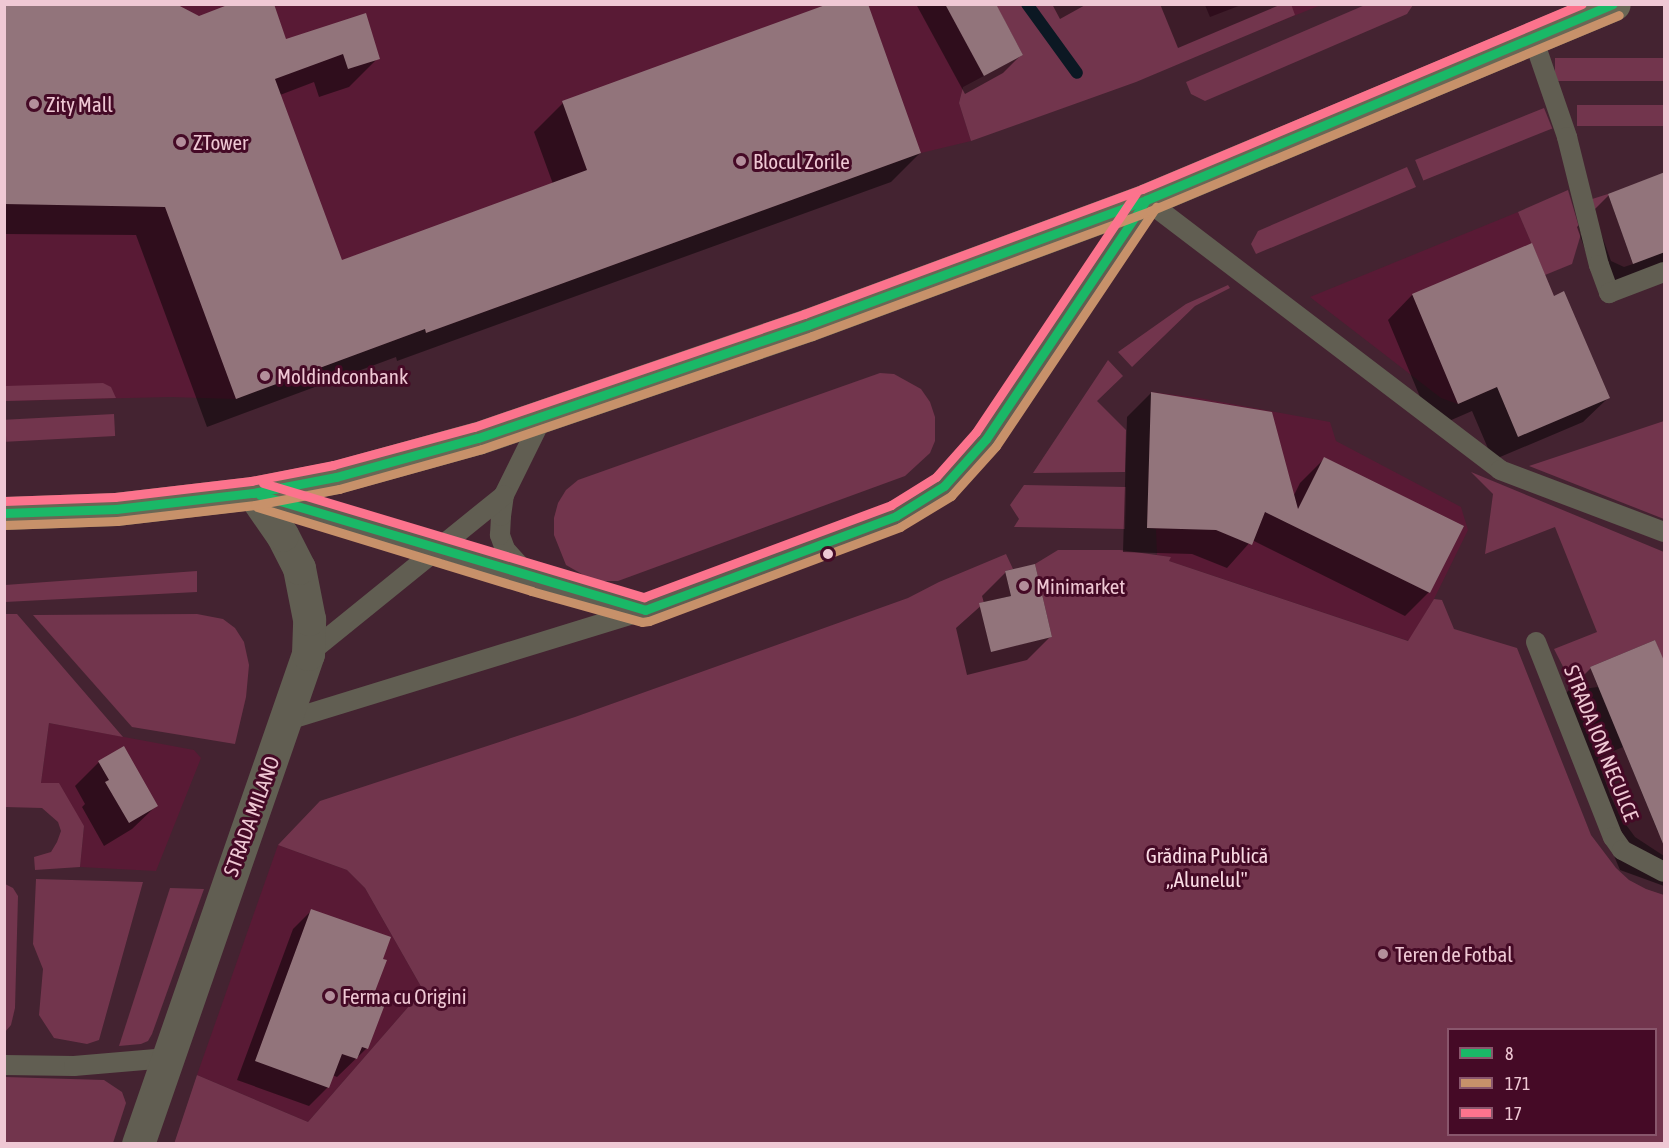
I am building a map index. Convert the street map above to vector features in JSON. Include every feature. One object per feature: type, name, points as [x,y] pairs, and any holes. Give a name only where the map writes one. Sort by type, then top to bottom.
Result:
[{"type":"main road","points":[[4,513],[116,509],[254,493],[336,477],[417,456],[542,418],[808,325],[1146,200],[1614,4]]},
{"type":"street","name":"STRADA MILANO","points":[[138,1143],[308,654],[309,619],[299,568],[282,535],[254,493]]},
{"type":"lane","points":[[1533,38],[1567,137],[1599,266],[1609,292],[1665,272]]},
{"type":"lane","points":[[285,721],[645,610],[896,516],[944,486],[986,439],[1146,200],[1500,470],[1665,532]]},
{"type":"lane","points":[[534,579],[518,566],[505,549],[500,535],[504,495],[542,418]]},
{"type":"lane","points":[[254,493],[534,579],[645,610]]},
{"type":"lane","points":[[308,654],[504,495]]},
{"type":"lane","name":"STRADA ION NECULCE","points":[[1536,642],[1613,837],[1623,850],[1665,872]]},
{"type":"lane","points":[[4,1065],[74,1066],[168,1058]]},
{"type":"shaded area","points":[[4,5],[996,5],[1023,55],[963,87],[959,103],[971,141],[921,153],[426,333],[425,329],[236,399],[170,397],[5,401]]},
{"type":"shaded area","points":[[1205,5],[1321,5],[1221,45]]},
{"type":"shaded area","points":[[1518,212],[1554,296],[1497,387],[1458,404],[1441,398],[1310,297]]},
{"type":"shaded area","points":[[1151,392],[1199,398],[1330,422],[1336,441],[1461,507],[1468,530],[1434,599],[1409,641],[1169,561],[1170,557],[1157,555],[1156,529],[1147,528]]},
{"type":"shaded area","points":[[49,723],[194,750],[201,758],[156,871],[80,867],[84,826],[41,783]]},
{"type":"shaded area","points":[[278,845],[347,870],[365,888],[423,990],[308,1122],[197,1075]]},
{"type":"green space","points":[[1291,4],[1295,15],[1136,82],[971,141],[959,103],[963,87],[1023,55],[996,5],[1205,5],[1210,17],[1241,5]]},
{"type":"green space","points":[[1365,5],[1413,5],[1407,14],[1205,101],[1191,94],[1186,82]]},
{"type":"green space","points":[[1555,58],[1664,58],[1664,81],[1555,81]]},
{"type":"green space","points":[[1577,105],[1664,105],[1664,126],[1577,126]]},
{"type":"green space","points":[[1544,108],[1552,128],[1423,180],[1415,160]]},
{"type":"green space","points":[[1407,167],[1416,187],[1256,254],[1251,244],[1258,231]]},
{"type":"green space","points":[[1568,190],[1581,234],[1572,264],[1545,275],[1518,212]]},
{"type":"green space","points":[[1608,194],[1633,264],[1624,267],[1611,261],[1589,200]]},
{"type":"green space","points":[[1228,285],[1230,288],[1195,306],[1132,367],[1118,352],[1186,304]]},
{"type":"green space","points":[[1108,360],[1123,376],[1097,401],[1126,430],[1125,472],[1033,473]]},
{"type":"green space","points":[[880,373],[894,374],[921,389],[930,402],[935,417],[935,441],[930,453],[905,476],[618,581],[594,581],[566,565],[554,535],[554,518],[558,503],[566,490],[578,480]]},
{"type":"green space","points":[[103,383],[111,387],[116,398],[5,401],[5,386]]},
{"type":"green space","points":[[114,414],[115,436],[6,442],[5,420]]},
{"type":"green space","points":[[1664,421],[1664,519],[1529,466]]},
{"type":"green space","points":[[1471,472],[1664,552],[1664,663],[1655,640],[1590,667],[1598,687],[1575,690],[1554,649],[1597,632],[1555,527],[1485,554],[1493,494]]},
{"type":"green space","points":[[1024,485],[1126,487],[1125,529],[1014,527],[1019,519],[1010,505]]},
{"type":"green space","name":"Grădina Publică ,,Alunelul\"","points":[[1058,550],[1120,550],[1171,557],[1169,561],[1408,641],[1434,599],[1442,600],[1454,629],[1517,648],[1591,835],[1616,868],[1629,880],[1664,895],[1664,1143],[174,1144],[197,1075],[308,1122],[423,990],[365,888],[347,870],[278,845],[320,801],[575,717],[908,598],[939,582],[1006,554],[1013,569],[1005,571],[1011,596],[980,603],[991,651],[1052,637],[1035,564]]},
{"type":"green space","points":[[197,571],[197,592],[5,602],[5,585]]},
{"type":"green space","points":[[5,614],[17,614],[123,737],[49,723],[41,783],[59,783],[84,826],[80,867],[35,870],[34,857],[51,852],[57,842],[61,831],[58,822],[42,808],[5,807]]},
{"type":"green space","points":[[197,614],[223,619],[235,628],[244,642],[249,665],[246,697],[235,744],[132,727],[33,615]]},
{"type":"green space","points":[[1623,747],[1658,832],[1664,835],[1664,856],[1635,837],[1621,818],[1611,797],[1600,766],[1606,754]]},
{"type":"green space","points":[[36,879],[143,882],[99,1040],[87,1044],[54,1038],[39,1015],[43,969],[33,944]]},
{"type":"green space","points":[[5,884],[13,888],[18,896],[15,1008],[11,1025],[5,1032]]},
{"type":"green space","points":[[170,888],[204,889],[152,1034],[148,1041],[141,1044],[119,1046]]},
{"type":"green space","points":[[5,1077],[104,1080],[122,1092],[126,1103],[113,1143],[5,1143]]},
{"type":"building","points":[[4,4],[176,4],[199,16],[230,4],[274,4],[286,39],[366,13],[380,59],[348,69],[343,54],[275,79],[342,260],[587,170],[562,101],[828,4],[868,4],[921,153],[426,333],[425,329],[236,399],[165,207],[4,204]]},
{"type":"building","points":[[945,4],[996,4],[1023,55],[984,76]]},
{"type":"building","points":[[1665,172],[1665,252],[1633,264],[1608,194]]},
{"type":"building","points":[[1532,243],[1554,296],[1564,291],[1610,398],[1518,437],[1497,387],[1458,404],[1412,294]]},
{"type":"building","points":[[1151,392],[1272,412],[1298,509],[1324,457],[1464,526],[1430,593],[1265,512],[1252,545],[1216,530],[1147,528]]},
{"type":"building","points":[[1035,564],[1052,637],[991,652],[979,603],[1011,596],[1005,571]]},
{"type":"building","points":[[1655,640],[1665,663],[1664,846],[1590,667]]},
{"type":"building","points":[[124,746],[158,806],[129,823],[105,782],[109,780],[98,761]]},
{"type":"building","name":"Ferma cu Origini","points":[[311,909],[391,937],[383,959],[387,960],[374,994],[387,999],[368,1049],[362,1047],[357,1059],[342,1054],[329,1088],[255,1061]]},
{"type":"waterway","points":[[1027,4],[1077,73]]},
{"type":"transit line","name":"17","points":[[4,501],[115,497],[251,481],[333,465],[474,427],[804,314],[1142,189],[1582,4]]},
{"type":"transit line","name":"8","points":[[4,513],[116,509],[253,493],[336,477],[478,438],[808,325],[1146,200],[1613,4]]},
{"type":"transit line","name":"171","points":[[4,525],[117,521],[255,505],[339,489],[482,449],[812,336],[1150,211],[1619,15]]},
{"type":"transit line","name":"17","points":[[263,483],[644,597],[891,505],[936,477],[976,432],[1136,193]]},
{"type":"transit line","name":"8","points":[[260,495],[645,610],[896,516],[944,486],[986,439],[1146,200]]},
{"type":"transit line","name":"171","points":[[257,507],[531,591],[642,622],[649,621],[900,527],[951,496],[996,446],[1156,207]]},
{"type":"place","name":"Zity Mall","points":[[34,104]]},
{"type":"place","name":"ZTower","points":[[181,142]]},
{"type":"place","name":"Blocul Zorile","points":[[741,161]]},
{"type":"place","name":"Moldindconbank","points":[[265,376]]},
{"type":"place","name":"Minimarket","points":[[1024,586]]},
{"type":"place","name":"Teren de Fotbal","points":[[1383,954]]},
{"type":"place","name":"Ferma cu Origini","points":[[330,996]]}]
